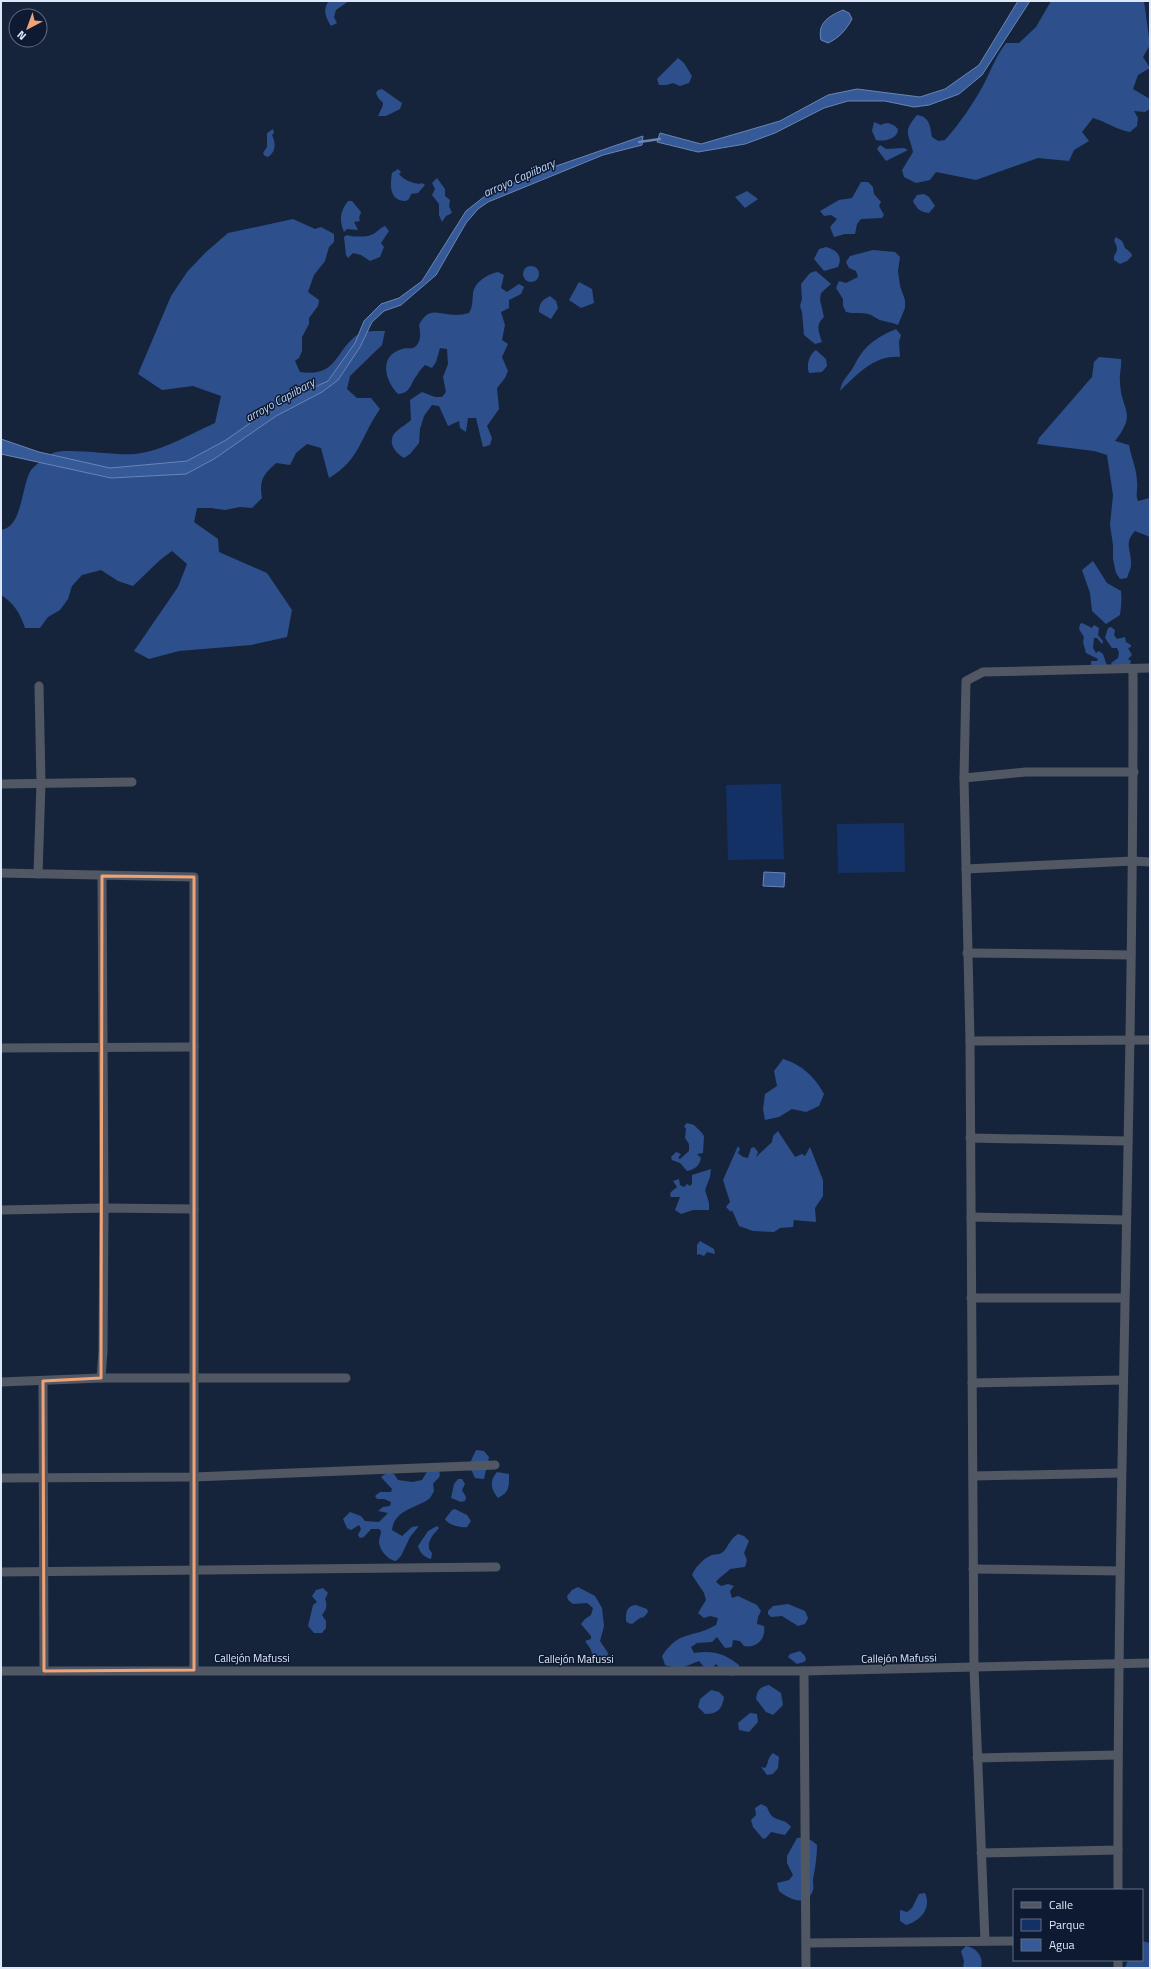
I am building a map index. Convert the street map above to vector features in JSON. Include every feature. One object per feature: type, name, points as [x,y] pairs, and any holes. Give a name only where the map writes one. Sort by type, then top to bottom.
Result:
[{"type":"street","points":[[1118,1889],[1119,1570],[1133,861],[1133,668]]},
{"type":"street","points":[[985,1941],[974,1668],[970,1041],[964,778],[966,681],[982,672],[1150,668]]},
{"type":"street","points":[[38,874],[41,784],[39,686]]},
{"type":"street","points":[[964,778],[1026,772],[1134,772]]},
{"type":"street","points":[[1,784],[132,782]]},
{"type":"street","points":[[966,869],[1133,861],[1150,862]]},
{"type":"street","points":[[1,873],[194,877],[194,1670]]},
{"type":"street","points":[[101,1378],[103,1351],[104,1208],[102,876]]},
{"type":"street","points":[[967,953],[1131,955]]},
{"type":"street","points":[[970,1041],[1150,1040]]},
{"type":"street","points":[[1,1048],[194,1047]]},
{"type":"street","points":[[970,1138],[1128,1141]]},
{"type":"street","points":[[1,1210],[194,1208]]},
{"type":"street","points":[[971,1217],[1126,1220]]},
{"type":"street","points":[[971,1298],[1124,1298]]},
{"type":"street","points":[[1,1382],[101,1378],[346,1378]]},
{"type":"street","points":[[972,1383],[1123,1380]]},
{"type":"street","points":[[43,1381],[44,1671]]},
{"type":"street","points":[[1,1478],[194,1477],[495,1465]]},
{"type":"street","points":[[973,1476],[1121,1473]]},
{"type":"street","points":[[1,1572],[496,1567]]},
{"type":"street","points":[[973,1569],[1119,1570]]},
{"type":"street","name":"Callejón Mafussi","points":[[1,1671],[804,1671],[974,1668],[1119,1662],[1150,1663]]},
{"type":"street","points":[[804,1671],[806,1968]]},
{"type":"street","points":[[977,1758],[1118,1755]]},
{"type":"street","points":[[981,1853],[1118,1850]]},
{"type":"street","points":[[806,1943],[1013,1941]]},
{"type":"highlighted area","points":[[102,876],[194,877],[194,1670],[44,1671],[43,1381],[101,1378]]},
{"type":"green space","points":[[781,784],[784,859],[728,860],[726,785]]},
{"type":"green space","points":[[904,823],[905,872],[838,873],[837,824]]},
{"type":"shaded area","points":[[329,1],[349,1],[336,10],[334,17],[337,23],[331,26],[326,17],[325,10]]},
{"type":"shaded area","points":[[1051,1],[1144,1],[1150,45],[1143,57],[1150,68],[1138,75],[1133,89],[1150,99],[1150,109],[1145,112],[1134,111],[1138,118],[1137,126],[1130,132],[1121,130],[1093,118],[1082,132],[1089,141],[1074,150],[1069,161],[1038,158],[976,180],[936,172],[930,180],[916,183],[904,177],[902,170],[913,152],[908,130],[912,121],[917,115],[927,120],[932,137],[938,141],[945,140],[975,99],[1002,48],[1006,43],[1019,43],[1036,27]]},
{"type":"shaded area","points":[[678,58],[684,63],[692,76],[689,83],[680,86],[673,83],[659,85],[657,79]]},
{"type":"shaded area","points":[[382,89],[402,103],[400,109],[386,116],[378,116],[383,106],[383,102],[376,93],[378,90]]},
{"type":"shaded area","points":[[874,122],[881,125],[886,123],[892,124],[898,129],[896,135],[883,141],[876,140],[872,131]]},
{"type":"shaded area","points":[[273,129],[274,133],[272,135],[274,150],[268,157],[263,153],[267,147],[267,133]]},
{"type":"shaded area","points":[[880,145],[886,149],[904,148],[908,150],[886,161],[877,149]]},
{"type":"shaded area","points":[[398,169],[401,172],[399,174],[406,180],[425,185],[418,193],[411,194],[409,199],[406,201],[396,198],[392,192],[392,173]]},
{"type":"shaded area","points":[[437,178],[445,189],[445,196],[450,200],[449,206],[452,213],[446,216],[442,222],[439,215],[439,204],[432,195],[435,189],[432,183]]},
{"type":"shaded area","points":[[861,182],[868,182],[873,187],[874,194],[881,202],[879,206],[884,215],[882,218],[861,219],[857,224],[855,234],[845,234],[834,237],[830,227],[837,219],[831,215],[824,216],[820,211],[839,200],[852,198]]},
{"type":"shaded area","points":[[747,191],[758,199],[745,208],[735,197]]},
{"type":"shaded area","points":[[924,194],[929,197],[935,206],[929,213],[919,210],[913,201],[917,195]]},
{"type":"shaded area","points":[[348,201],[352,201],[361,212],[359,218],[360,221],[354,222],[358,230],[347,229],[344,232],[341,224],[341,216],[343,208]]},
{"type":"shaded area","points":[[293,219],[315,229],[321,227],[334,234],[334,242],[329,247],[325,261],[314,275],[308,292],[319,300],[318,306],[309,318],[309,324],[302,337],[302,351],[299,358],[295,361],[300,372],[312,373],[322,371],[329,367],[350,342],[360,333],[385,331],[382,345],[350,376],[347,389],[357,398],[371,398],[380,409],[354,455],[340,471],[329,478],[321,448],[307,444],[296,453],[290,465],[276,463],[268,471],[262,482],[262,498],[252,508],[240,507],[225,510],[197,508],[194,522],[218,539],[219,552],[267,573],[292,610],[287,637],[251,645],[179,651],[149,659],[134,651],[178,587],[187,564],[172,551],[160,560],[133,586],[118,581],[101,570],[82,575],[72,586],[68,599],[60,610],[48,617],[40,628],[25,628],[16,609],[10,601],[1,595],[1,530],[14,522],[18,514],[31,470],[48,456],[60,451],[135,454],[166,446],[215,423],[221,396],[193,386],[162,390],[138,374],[171,296],[187,272],[206,252],[228,233]]},
{"type":"shaded area","points":[[385,226],[389,231],[381,243],[384,247],[380,257],[370,261],[361,255],[353,253],[348,258],[346,255],[344,237],[347,235],[369,236]]},
{"type":"shaded area","points":[[1116,237],[1122,241],[1125,248],[1131,253],[1132,256],[1127,261],[1120,264],[1114,260],[1117,250],[1114,240]]},
{"type":"shaded area","points":[[826,247],[836,252],[840,260],[838,267],[824,271],[814,259],[819,249]]},
{"type":"shaded area","points":[[873,250],[895,252],[900,257],[898,271],[900,286],[905,300],[905,308],[898,325],[880,320],[868,314],[846,312],[843,306],[843,299],[836,288],[839,281],[846,283],[858,277],[856,271],[849,268],[846,262],[850,256]]},
{"type":"shaded area","points":[[531,266],[538,271],[539,274],[534,281],[531,282],[524,277],[523,274],[528,267]]},
{"type":"shaded area","points":[[816,271],[831,284],[821,293],[820,300],[824,317],[819,323],[818,329],[822,342],[815,344],[804,335],[800,306],[802,299],[801,284],[810,273]]},
{"type":"shaded area","points":[[498,272],[504,275],[501,288],[507,292],[519,284],[524,287],[521,294],[509,300],[509,308],[501,312],[505,325],[502,340],[508,344],[502,357],[508,371],[505,378],[497,388],[499,409],[487,426],[492,438],[490,445],[483,447],[476,418],[468,418],[466,432],[460,428],[459,421],[448,426],[439,406],[432,405],[424,416],[420,429],[419,443],[410,454],[404,458],[394,449],[392,445],[392,437],[398,430],[411,420],[410,400],[422,392],[435,397],[442,397],[446,392],[443,377],[448,364],[447,349],[440,348],[436,362],[432,368],[425,365],[415,378],[410,388],[405,392],[398,394],[393,389],[387,376],[386,369],[389,357],[394,352],[405,348],[413,348],[418,344],[420,338],[419,325],[427,315],[435,312],[450,315],[469,313],[476,286],[482,279]]},
{"type":"shaded area","points":[[579,282],[592,289],[594,303],[581,308],[569,300]]},
{"type":"shaded area","points":[[550,296],[556,301],[558,308],[551,319],[539,312],[542,302]]},
{"type":"shaded area","points":[[896,329],[901,335],[899,342],[900,357],[891,357],[874,362],[860,372],[840,391],[844,380],[866,348],[876,339]]},
{"type":"shaded area","points":[[816,350],[826,359],[827,366],[822,372],[809,373],[809,360]]},
{"type":"shaded area","points":[[1099,357],[1121,359],[1121,392],[1127,417],[1122,431],[1115,441],[1129,445],[1136,472],[1138,501],[1150,498],[1150,537],[1135,531],[1131,536],[1129,540],[1129,548],[1131,568],[1127,578],[1120,579],[1116,573],[1113,559],[1113,545],[1110,525],[1113,495],[1107,455],[1094,451],[1037,444],[1039,438],[1092,377],[1094,362]]},
{"type":"shaded area","points":[[1093,561],[1107,583],[1121,591],[1120,615],[1106,624],[1092,611],[1090,593],[1082,570]]},
{"type":"shaded area","points":[[1082,623],[1092,628],[1094,625],[1099,628],[1098,635],[1103,641],[1102,644],[1097,638],[1094,638],[1093,648],[1096,653],[1099,651],[1103,654],[1107,666],[1091,666],[1091,661],[1097,661],[1098,659],[1086,653],[1083,642],[1084,637],[1079,629],[1080,624]]},
{"type":"shaded area","points":[[1111,627],[1115,630],[1114,635],[1117,639],[1125,637],[1126,642],[1131,645],[1131,647],[1128,648],[1132,655],[1128,659],[1131,661],[1130,665],[1112,665],[1111,663],[1118,658],[1119,653],[1117,648],[1112,648],[1105,638],[1108,628]]},
{"type":"shaded area","points":[[783,1059],[796,1064],[807,1072],[824,1094],[819,1106],[806,1112],[792,1109],[779,1117],[765,1120],[763,1109],[765,1094],[777,1086],[774,1071]]},
{"type":"shaded area","points":[[687,1123],[694,1125],[704,1136],[703,1153],[697,1154],[701,1158],[699,1163],[697,1167],[687,1171],[680,1163],[672,1160],[671,1157],[676,1152],[681,1154],[678,1158],[680,1159],[689,1151],[689,1144],[685,1138],[686,1129],[684,1126]]},
{"type":"shaded area","points":[[778,1131],[795,1157],[802,1154],[805,1156],[810,1147],[823,1180],[823,1196],[815,1208],[816,1222],[794,1220],[793,1227],[780,1228],[774,1232],[753,1231],[739,1226],[732,1210],[731,1212],[726,1207],[730,1202],[723,1180],[738,1146],[740,1149],[738,1153],[743,1157],[748,1158],[751,1148],[754,1147],[758,1152],[756,1157],[772,1142],[773,1136]]},
{"type":"shaded area","points":[[711,1169],[710,1177],[705,1190],[709,1203],[709,1210],[693,1210],[681,1214],[675,1210],[680,1197],[671,1197],[670,1195],[671,1192],[677,1187],[673,1181],[679,1179],[680,1185],[684,1187],[687,1184],[690,1186],[692,1184],[692,1175]]},
{"type":"shaded area","points":[[700,1241],[714,1249],[715,1254],[707,1252],[704,1256],[699,1254],[697,1255],[697,1245]]},
{"type":"shaded area","points":[[476,1450],[484,1451],[489,1457],[484,1479],[475,1478],[469,1465]]},
{"type":"shaded area","points":[[428,1470],[439,1471],[440,1473],[439,1477],[433,1484],[434,1491],[431,1496],[424,1502],[406,1510],[394,1523],[392,1530],[402,1536],[412,1527],[419,1526],[410,1537],[401,1556],[396,1561],[387,1557],[382,1551],[379,1544],[381,1531],[379,1529],[371,1529],[364,1537],[360,1538],[358,1535],[361,1529],[359,1525],[351,1530],[347,1528],[343,1519],[350,1512],[361,1516],[365,1521],[379,1522],[388,1513],[378,1511],[383,1507],[390,1506],[391,1502],[384,1499],[377,1499],[375,1496],[380,1492],[391,1492],[392,1489],[381,1477],[388,1473],[392,1473],[398,1480],[412,1482],[422,1480]]},
{"type":"shaded area","points":[[497,1472],[509,1474],[507,1491],[498,1498],[492,1488],[494,1475]]},
{"type":"shaded area","points":[[458,1479],[462,1479],[465,1484],[462,1490],[466,1497],[465,1501],[461,1502],[451,1498],[454,1484]]},
{"type":"shaded area","points":[[455,1509],[467,1515],[471,1521],[467,1527],[454,1526],[445,1519],[452,1510]]},
{"type":"shaded area","points":[[437,1526],[439,1528],[429,1543],[432,1553],[431,1559],[426,1557],[420,1551],[418,1546],[428,1531]]},
{"type":"shaded area","points":[[738,1534],[744,1536],[749,1541],[744,1553],[747,1560],[745,1567],[730,1569],[716,1582],[721,1586],[728,1584],[734,1586],[730,1591],[732,1598],[738,1596],[757,1605],[761,1611],[757,1624],[764,1626],[764,1635],[762,1639],[753,1646],[744,1646],[740,1641],[733,1640],[732,1647],[725,1648],[717,1637],[712,1642],[697,1643],[691,1647],[694,1653],[718,1653],[734,1661],[739,1665],[739,1672],[733,1676],[726,1674],[716,1664],[711,1669],[704,1667],[699,1661],[679,1669],[665,1665],[662,1656],[675,1642],[681,1638],[716,1625],[718,1618],[710,1616],[704,1618],[698,1613],[706,1600],[704,1593],[692,1575],[695,1569],[709,1556],[723,1552],[731,1540]]},
{"type":"shaded area","points":[[578,1587],[595,1596],[602,1608],[604,1626],[600,1641],[608,1653],[607,1657],[601,1661],[594,1658],[585,1641],[591,1639],[591,1636],[581,1624],[591,1615],[593,1608],[587,1603],[573,1604],[568,1600],[567,1596],[572,1590]]},
{"type":"shaded area","points":[[323,1588],[328,1593],[325,1599],[325,1611],[322,1615],[326,1621],[326,1628],[322,1633],[314,1633],[308,1626],[313,1605],[317,1602],[312,1596],[316,1590]]},
{"type":"shaded area","points":[[788,1604],[805,1611],[808,1618],[805,1624],[798,1626],[782,1616],[771,1617],[768,1614],[768,1611],[773,1606]]},
{"type":"shaded area","points":[[636,1605],[647,1609],[648,1612],[644,1617],[632,1624],[628,1623],[626,1621],[627,1610],[628,1608]]},
{"type":"shaded area","points":[[800,1651],[805,1656],[806,1660],[804,1662],[797,1664],[788,1657],[790,1654]]},
{"type":"shaded area","points":[[769,1685],[781,1693],[783,1705],[773,1715],[766,1712],[756,1699],[757,1693],[760,1689]]},
{"type":"shaded area","points":[[711,1690],[719,1692],[724,1697],[723,1701],[719,1710],[713,1713],[705,1714],[698,1707],[700,1699]]},
{"type":"shaded area","points":[[750,1713],[757,1714],[758,1722],[749,1732],[739,1730],[738,1723]]},
{"type":"shaded area","points":[[773,1753],[779,1757],[778,1768],[773,1774],[767,1775],[761,1767],[765,1768]]},
{"type":"shaded area","points":[[761,1804],[767,1807],[772,1816],[788,1823],[791,1827],[785,1835],[771,1832],[766,1838],[763,1839],[753,1827],[751,1820],[756,1815],[755,1808]]},
{"type":"shaded area","points":[[797,1838],[808,1839],[817,1845],[813,1890],[807,1899],[802,1900],[793,1899],[783,1894],[779,1891],[777,1883],[789,1880],[793,1875],[787,1863],[787,1856]]},
{"type":"shaded area","points":[[925,1893],[927,1904],[923,1914],[916,1921],[906,1925],[900,1921],[900,1910],[907,1912],[912,1908],[919,1894]]},
{"type":"shaded area","points":[[1143,1941],[1150,1943],[1150,1968],[1125,1968],[1128,1961],[1143,1961]]},
{"type":"shaded area","points":[[966,1946],[970,1947],[979,1954],[982,1964],[981,1968],[963,1968],[964,1961],[961,1951]]},
{"type":"water","points":[[1018,1],[1030,1],[982,75],[959,94],[929,105],[914,107],[885,101],[848,101],[824,108],[775,133],[745,144],[698,152],[657,142],[660,133],[701,144],[780,121],[828,95],[857,89],[920,97],[945,89],[979,65]]},
{"type":"water","points":[[843,10],[849,13],[852,19],[847,27],[839,36],[828,43],[821,40],[821,29],[825,21]]},
{"type":"water","points":[[643,136],[642,145],[603,155],[488,202],[478,209],[466,223],[436,275],[401,305],[384,311],[372,322],[360,347],[338,380],[322,392],[276,416],[214,459],[186,474],[111,478],[1,454],[1,439],[39,452],[110,468],[187,461],[226,440],[279,403],[328,381],[355,343],[364,321],[381,304],[399,298],[422,281],[466,211],[485,196],[536,173]]},
{"type":"water","points":[[764,872],[785,873],[784,887],[763,886]]},
{"type":"waterway","name":"arroyo Capiibary","points":[[639,142],[660,139]]}]
